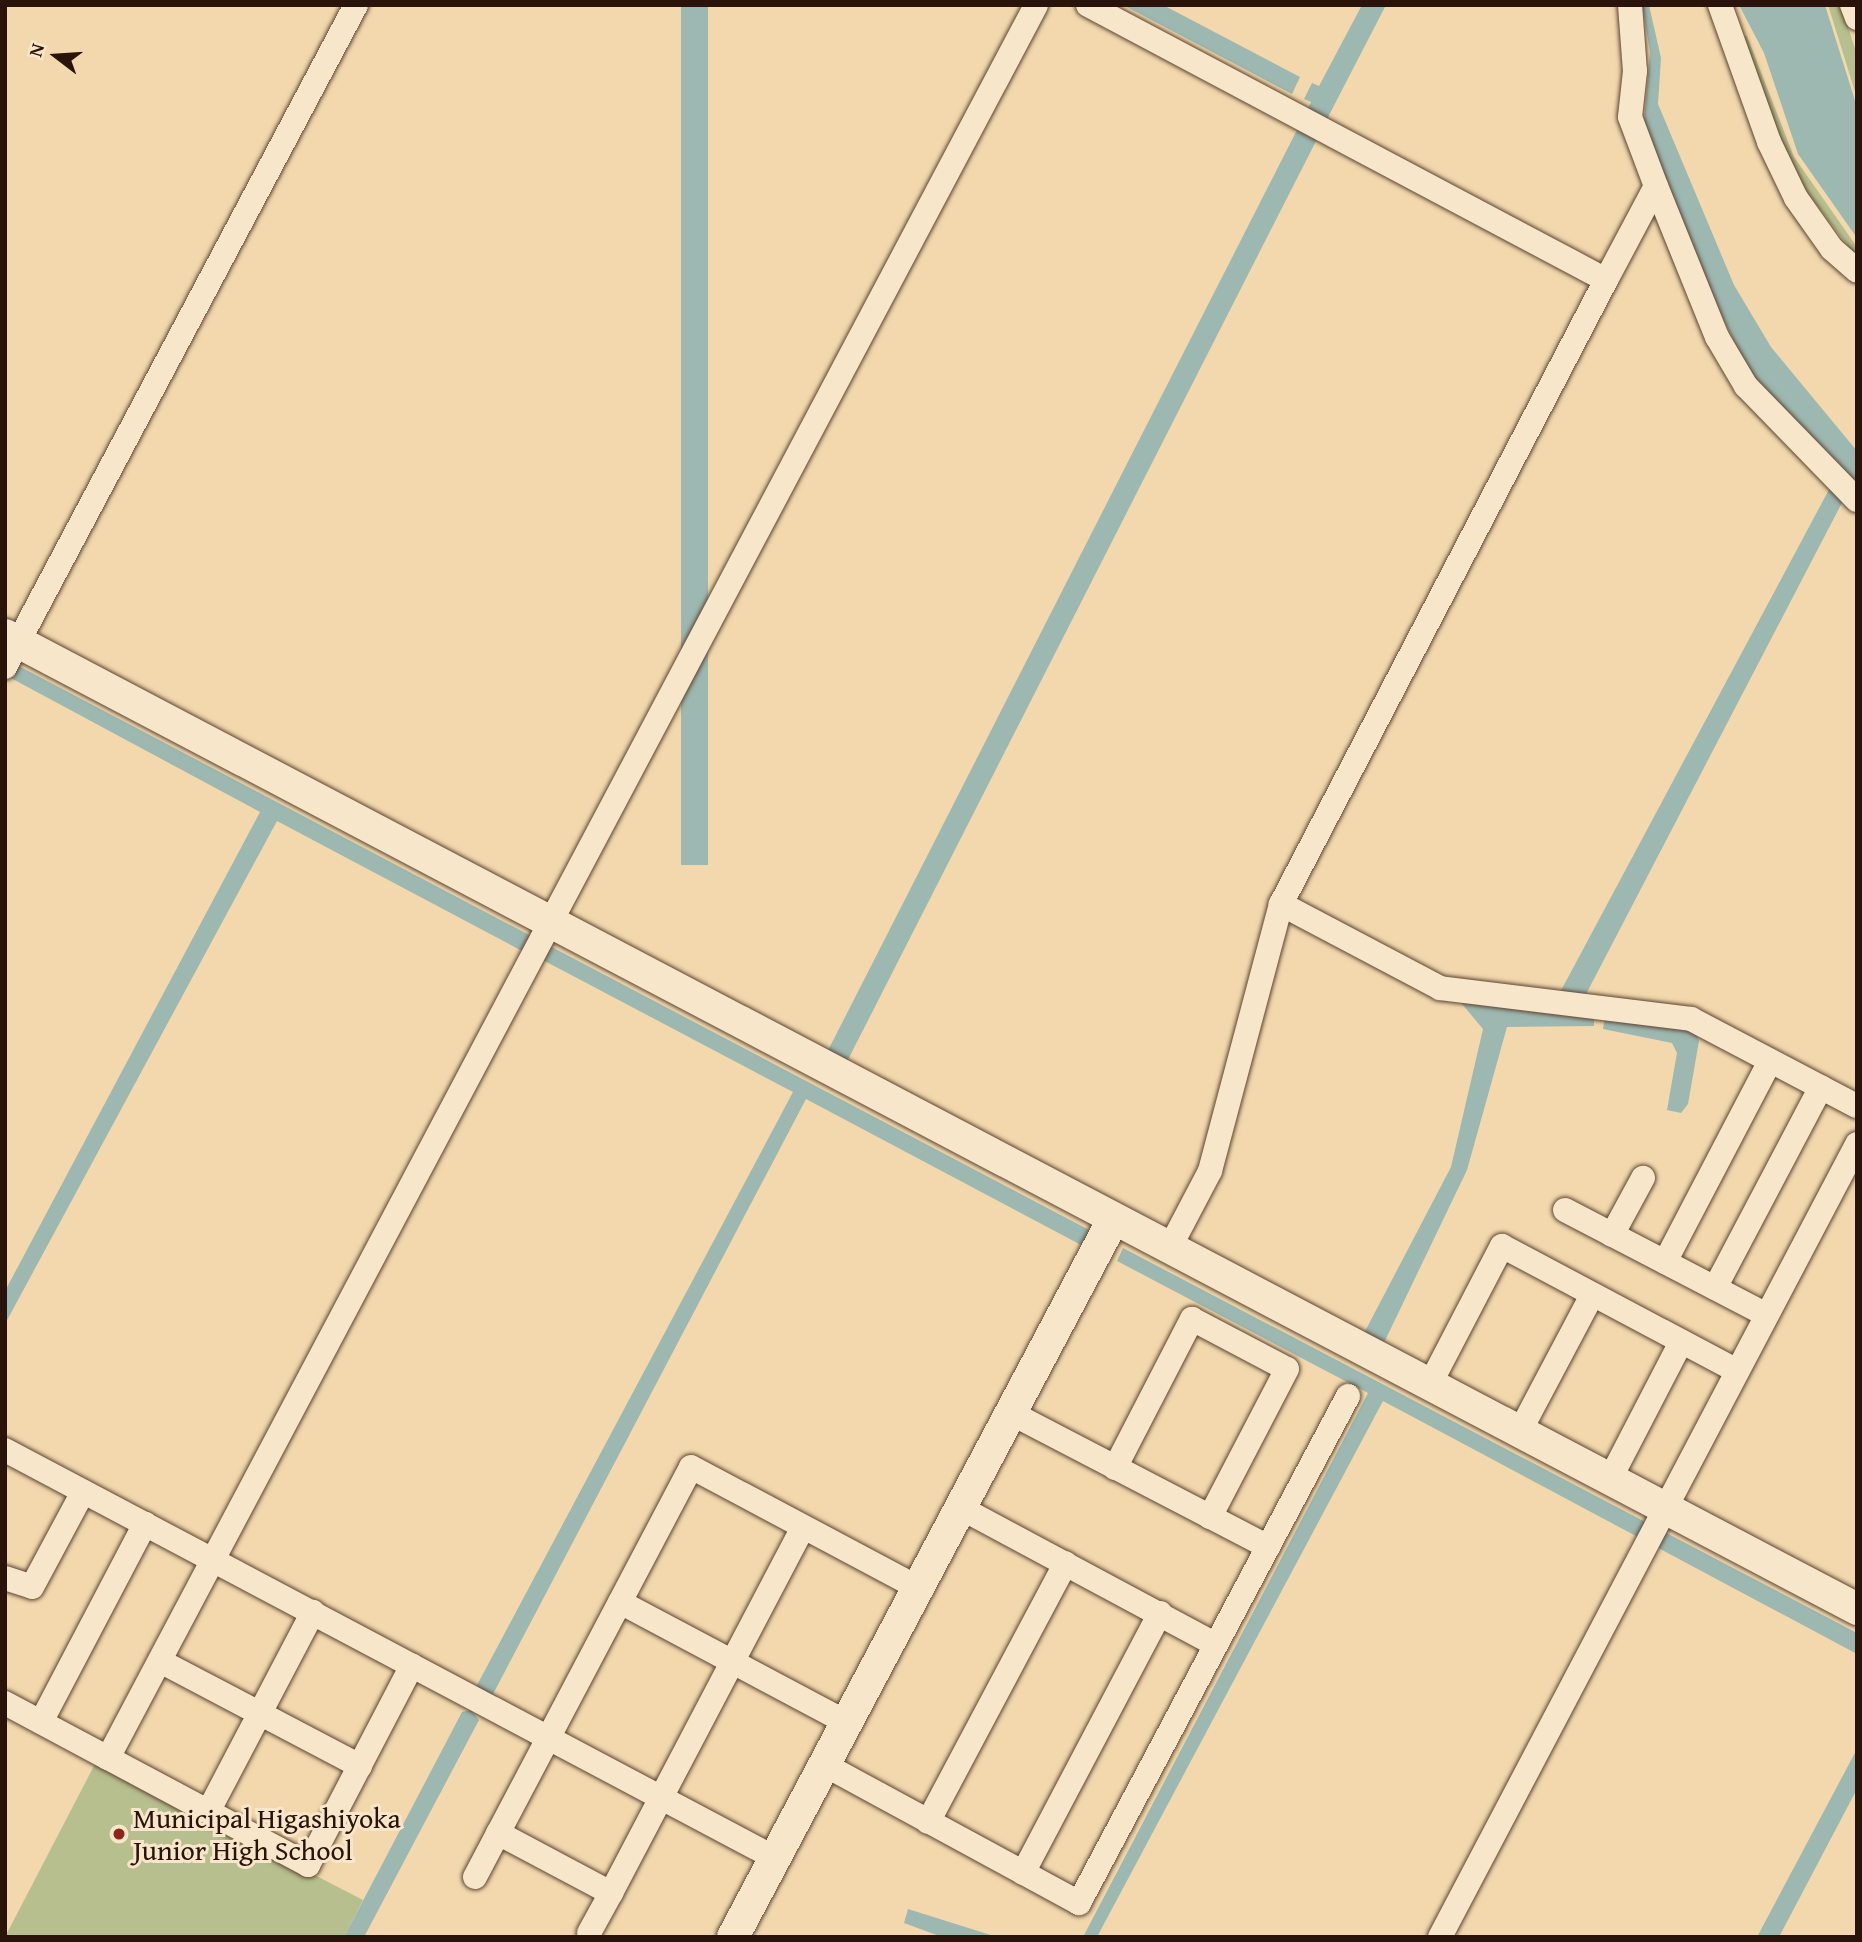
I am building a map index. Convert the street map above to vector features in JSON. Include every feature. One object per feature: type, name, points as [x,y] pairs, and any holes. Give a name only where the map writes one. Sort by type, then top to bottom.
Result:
[{"type":"street","points":[[356,5],[10,648],[550,923],[1520,1433],[1609,1481],[1655,1527],[1857,1609]]},
{"type":"street","points":[[108,1758],[1035,5]]},
{"type":"street","points":[[1088,5],[1606,280]]},
{"type":"street","points":[[1630,5],[1635,71],[1630,117],[1717,337],[1746,386],[1855,498]]},
{"type":"street","points":[[1720,5],[1769,142],[1796,198],[1832,249],[1857,271]]},
{"type":"street","points":[[1852,5],[1857,18]]},
{"type":"street","points":[[1169,1249],[1210,1171],[1280,904],[1656,186]]},
{"type":"street","points":[[1280,904],[1440,988],[1691,1019],[1857,1106]]},
{"type":"street","points":[[1665,1262],[1770,1061]]},
{"type":"street","points":[[1715,1288],[1821,1087]]},
{"type":"street","points":[[1440,1937],[1735,1370],[1857,1144]]},
{"type":"street","points":[[1612,1234],[1643,1178]]},
{"type":"street","points":[[1565,1210],[1765,1314]]},
{"type":"street","points":[[733,1937],[1113,1220]]},
{"type":"street","points":[[1429,1386],[1502,1246],[1735,1370]]},
{"type":"street","points":[[1520,1433],[1592,1295]]},
{"type":"street","points":[[1115,1468],[1192,1320],[1204,1326],[1287,1370],[1210,1517]]},
{"type":"street","points":[[1609,1481],[1681,1342]]},
{"type":"street","points":[[825,1765],[1079,1903],[1348,1396]]},
{"type":"street","points":[[1011,1413],[1268,1547]]},
{"type":"street","points":[[5,1450],[775,1858]]},
{"type":"street","points":[[475,1877],[691,1467],[919,1588]]},
{"type":"street","points":[[5,1578],[32,1587],[83,1492]]},
{"type":"street","points":[[961,1508],[1216,1644]]},
{"type":"street","points":[[41,1722],[145,1524]]},
{"type":"street","points":[[589,1933],[803,1527]]},
{"type":"street","points":[[929,1822],[1066,1563]]},
{"type":"street","points":[[620,1602],[848,1723]]},
{"type":"street","points":[[208,1812],[313,1612]]},
{"type":"street","points":[[1023,1873],[1160,1613]]},
{"type":"street","points":[[160,1661],[360,1766]]},
{"type":"street","points":[[5,1703],[308,1865],[412,1665]]},
{"type":"street","points":[[498,1833],[611,1893]]},
{"type":"green space","points":[[1828,5],[1841,5],[1857,55],[1857,98]]},
{"type":"green space","points":[[1747,36],[1794,157],[1857,247],[1857,258],[1790,169],[1739,37]]},
{"type":"green space","name":"Municipal Higashiyoka Junior High School","points":[[96,1762],[363,1900],[344,1937],[5,1937]]},
{"type":"water","points":[[681,5],[708,5],[708,865],[681,865]]},
{"type":"water","points":[[1123,5],[1163,5],[1300,77],[1292,94]]},
{"type":"water","points":[[1362,5],[1386,5],[1326,121],[1307,111],[1311,102],[1304,99],[1312,83],[1319,86]]},
{"type":"water","points":[[1642,5],[1649,5],[1661,58],[1658,104],[1734,285],[1771,347],[1857,451],[1857,485],[1845,497],[1583,1000],[1594,1014],[1594,1026],[1507,1027],[1467,1170],[1381,1349],[1361,1339],[1451,1167],[1483,1029],[1457,998],[1557,998],[1840,469],[1756,386],[1690,251],[1644,122],[1650,52]]},
{"type":"water","points":[[1739,5],[1825,5],[1857,107],[1857,238],[1798,154],[1764,53]]},
{"type":"water","points":[[1297,130],[1317,140],[845,1065],[826,1055]]},
{"type":"water","points":[[15,664],[533,937],[524,952],[277,821],[5,1324],[5,1291],[260,812],[9,677]]},
{"type":"water","points":[[546,944],[1093,1232],[1085,1247],[806,1099],[492,1696],[476,1687],[793,1092],[539,958]]},
{"type":"water","points":[[1605,1016],[1693,1028],[1699,1041],[1688,1104],[1681,1113],[1667,1110],[1677,1053],[1672,1043],[1603,1029]]},
{"type":"water","points":[[1123,1248],[1857,1633],[1857,1654],[1383,1401],[1097,1937],[1083,1937],[1368,1393],[1117,1261]]},
{"type":"water","points":[[471,1710],[479,1720],[364,1937],[344,1937],[462,1712]]},
{"type":"water","points":[[1857,1749],[1857,1789],[1779,1937],[1757,1937]]},
{"type":"water","points":[[908,1909],[997,1937],[942,1937],[904,1923]]},
{"type":"place","name":"Municipal Higashiyoka Junior High School","points":[[119,1834]]}]
